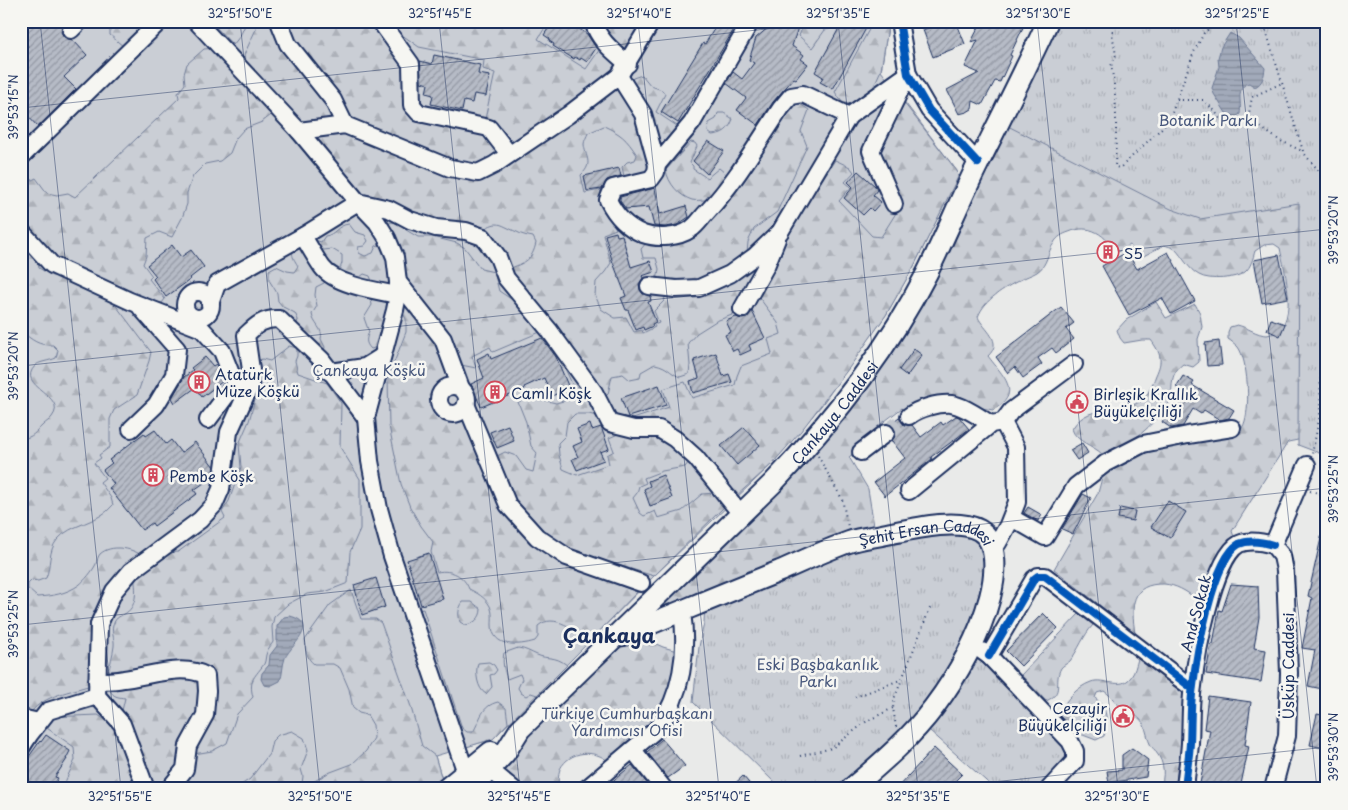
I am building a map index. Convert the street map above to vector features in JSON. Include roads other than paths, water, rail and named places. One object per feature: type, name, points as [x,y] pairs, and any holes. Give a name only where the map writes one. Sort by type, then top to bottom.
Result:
[{"type":"main road","name":"Çankaya Caddesi","points":[[446,789],[470,781],[520,729],[741,514],[811,443],[860,381],[898,324],[926,274],[1048,21]]},
{"type":"main road","name":"Şehit Ersan Caddesi","points":[[615,638],[682,612],[850,541],[923,527],[957,526],[970,527],[981,531],[992,547],[994,557],[991,592],[985,614],[972,644],[934,707],[900,743],[851,789]]},
{"type":"main road","name":"Çankaya Caddesi","points":[[470,781],[477,783],[505,753],[520,729]]},
{"type":"street","points":[[21,157],[160,21]]},
{"type":"street","points":[[196,21],[299,131],[377,222],[387,238],[395,257],[398,288],[366,418],[370,461],[379,509],[389,547],[470,781]]},
{"type":"street","points":[[281,21],[280,24],[288,44],[333,100],[346,125]]},
{"type":"street","points":[[380,21],[411,64],[412,105],[419,112],[489,128],[509,154]]},
{"type":"street","points":[[593,21],[602,39],[623,70],[643,114],[657,165],[656,172],[651,179],[613,188],[608,200],[614,212],[632,230],[660,237],[674,236],[690,230],[726,190],[780,108],[791,96],[803,94],[849,116]]},
{"type":"street","points":[[299,131],[346,125],[450,168],[478,173],[494,165],[568,115],[623,70],[652,21]]},
{"type":"street","points":[[657,165],[692,123],[751,21]]},
{"type":"street","points":[[899,21],[908,74],[929,110],[978,163]]},
{"type":"street","points":[[742,309],[766,266],[780,232],[849,116],[908,74]]},
{"type":"street","points":[[894,204],[871,151],[908,74]]},
{"type":"street","points":[[208,420],[235,384],[207,315],[217,284],[303,236],[358,202],[388,209],[410,220],[436,228],[466,231],[483,237],[498,257],[506,278],[550,330],[594,392],[610,423],[634,429],[659,429],[675,439],[696,458],[741,514]]},
{"type":"street","points":[[21,231],[52,265],[136,303],[207,315]]},
{"type":"street","points":[[649,286],[676,289],[700,288],[730,274],[755,256],[780,232]]},
{"type":"street","points":[[303,236],[323,268],[342,281],[371,290],[398,288]]},
{"type":"street","points":[[398,288],[444,339],[461,388],[466,396],[466,404],[508,505],[537,537],[567,557],[641,583]]},
{"type":"street","points":[[131,430],[156,405],[174,375],[177,349],[159,326],[136,303]]},
{"type":"street","points":[[146,789],[122,724],[97,688],[99,624],[114,592],[131,571],[200,520],[214,505],[221,489],[229,432],[250,386],[251,370],[246,334],[256,324],[270,318],[279,319],[322,360],[366,418]]},
{"type":"street","points":[[330,372],[365,367],[381,357]]},
{"type":"street","points":[[909,491],[1074,364]]},
{"type":"street","points":[[461,388],[452,386],[445,388],[439,397],[439,404],[443,410],[453,414],[460,412],[466,404]]},
{"type":"street","points":[[908,416],[932,406],[952,404],[997,423],[1016,447],[1017,502],[1012,518],[998,543],[992,547]]},
{"type":"street","points":[[1012,518],[1045,537],[1076,486],[1106,463],[1143,444],[1232,428]]},
{"type":"street","points":[[861,452],[886,433]]},
{"type":"street","points":[[1273,545],[1307,465]]},
{"type":"street","name":"And Sokak","points":[[1185,789],[1190,745],[1192,688],[1211,595],[1226,560],[1238,545],[1263,542],[1273,545]]},
{"type":"street","name":"Üsküp Caddesi","points":[[1273,545],[1282,556],[1285,570],[1289,674],[1287,736],[1273,789]]},
{"type":"street","points":[[990,656],[1034,579],[1038,576],[1046,576],[1192,688]]},
{"type":"street","points":[[586,789],[658,728],[666,716],[674,696],[685,656],[682,612]]},
{"type":"street","points":[[972,644],[990,656],[1070,742],[1075,751],[1075,761],[1049,789]]},
{"type":"street","points":[[21,748],[48,711],[97,688],[124,680],[178,671],[198,671],[206,676],[208,690],[204,715],[188,746],[184,768],[169,789]]},
{"type":"street","points":[[21,718],[39,722]]},
{"type":"street","points":[[633,750],[664,789]]},
{"type":"street","points":[[489,769],[513,789]]},
{"type":"water","points":[[1230,33],[1239,38],[1265,68],[1263,79],[1258,85],[1255,87],[1249,83],[1242,88],[1240,114],[1236,117],[1226,113],[1212,88],[1219,67],[1218,58],[1221,47]]},
{"type":"water","points":[[290,616],[299,620],[303,624],[304,629],[285,658],[280,681],[270,686],[264,685],[261,679],[262,673],[269,665],[270,655],[277,646],[277,626],[284,617]]},
{"type":"tunnel","points":[[886,433],[909,416]]},
{"type":"place","name":"S5","points":[[1108,252]]},
{"type":"place","name":"Atatürk Müze Köşkü","points":[[199,382]]},
{"type":"place","name":"Camlı Köşk","points":[[495,392]]},
{"type":"place","name":"Birleşik Krallık Büyükelçiliği","points":[[1077,402]]},
{"type":"place","name":"Pembe Köşk","points":[[153,475]]},
{"type":"place","name":"Cezayir Büyükelçiliği","points":[[1123,716]]},
{"type":"district","name":"Çankaya","points":[[609,635]]},
{"type":"park label","name":"Botanik Parkı","points":[[1208,119]]},
{"type":"park label","name":"Çankaya Köşkü","points":[[369,369]]},
{"type":"park label","name":"Eski Başbakanlık Parkı","points":[[818,672]]},
{"type":"park label","name":"Türkiye Cumhurbaşkanı Yardımcısı Ofisi","points":[[627,720]]}]
